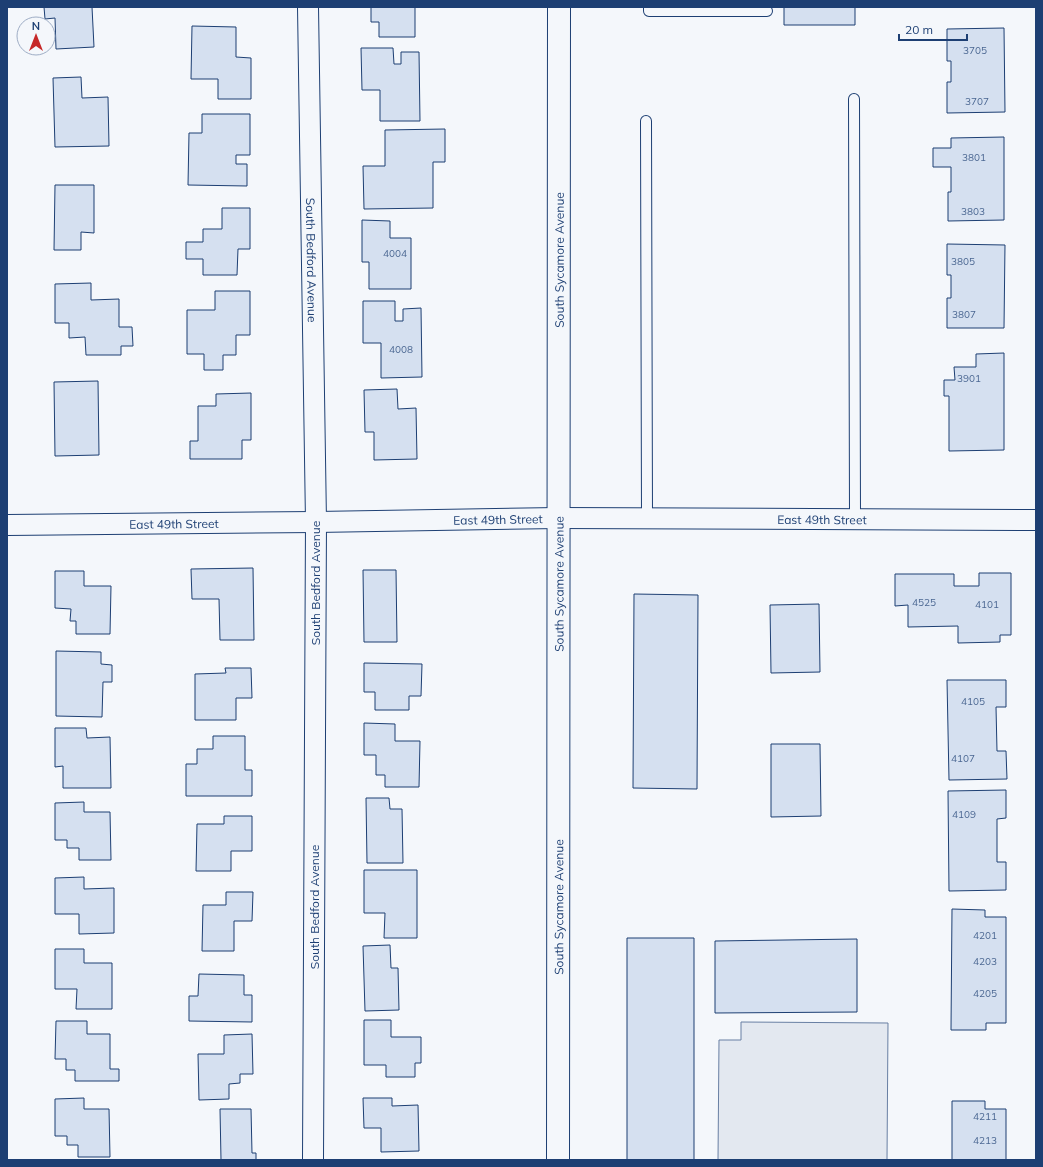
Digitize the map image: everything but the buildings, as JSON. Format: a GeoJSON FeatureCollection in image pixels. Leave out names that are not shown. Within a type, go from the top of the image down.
{"type":"FeatureCollection","features":[{"type":"Feature","properties":{"kind":"main road","name":"South Sycamore Avenue"},"geometry":{"type":"LineString","coordinates":[[558,1160],[559,7]]}},
{"type":"Feature","properties":{"kind":"street","name":"South Bedford Avenue"},"geometry":{"type":"LineString","coordinates":[[308,7],[316,522],[313,1160]]}},
{"type":"Feature","properties":{"kind":"street","name":"East 49th Street"},"geometry":{"type":"LineString","coordinates":[[7,525],[558,518],[1036,520]]}},
{"type":"Feature","properties":{"kind":"lane"},"geometry":{"type":"LineString","coordinates":[[649,7],[649,11],[767,11]]}},
{"type":"Feature","properties":{"kind":"lane"},"geometry":{"type":"LineString","coordinates":[[854,99],[855,519]]}},
{"type":"Feature","properties":{"kind":"lane"},"geometry":{"type":"LineString","coordinates":[[646,121],[647,518]]}},
{"type":"Feature","properties":{"kind":"shaded area"},"geometry":{"type":"Polygon","coordinates":[[[741,1022],[888,1023],[887,1160],[718,1160],[719,1040],[741,1040],[741,1022]]]}}]}
